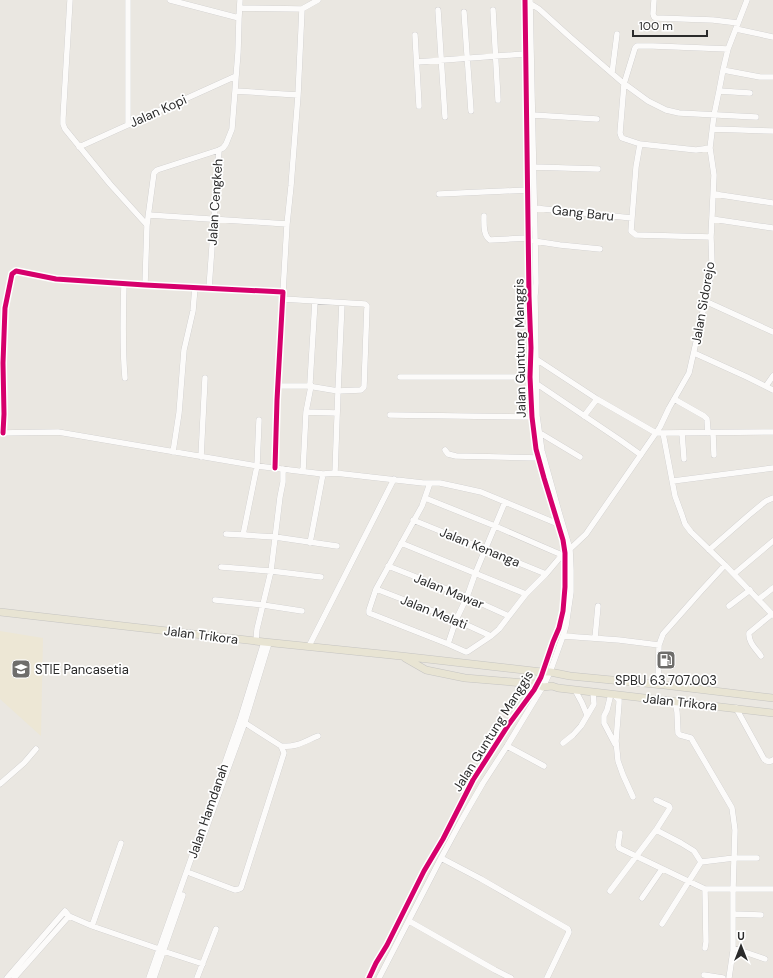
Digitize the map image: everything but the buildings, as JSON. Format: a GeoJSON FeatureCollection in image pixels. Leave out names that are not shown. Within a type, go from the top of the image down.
{"type":"FeatureCollection","features":[{"type":"Feature","properties":{"kind":"main road","name":"Jalan Trikora"},"geometry":{"type":"LineString","coordinates":[[0,612],[309,646],[320,649],[550,672],[570,676],[773,698]]}},
{"type":"Feature","properties":{"kind":"main road","name":"Jalan Trikora"},"geometry":{"type":"LineString","coordinates":[[402,656],[426,670],[465,678],[552,686],[558,688],[773,713]]}},
{"type":"Feature","properties":{"kind":"main road"},"geometry":{"type":"LineString","coordinates":[[426,670],[424,665],[428,659]]}},
{"type":"Feature","properties":{"kind":"street"},"geometry":{"type":"LineString","coordinates":[[70,0],[63,124],[65,129],[79,147],[147,225]]}},
{"type":"Feature","properties":{"kind":"street"},"geometry":{"type":"LineString","coordinates":[[128,0],[128,125]]}},
{"type":"Feature","properties":{"kind":"street"},"geometry":{"type":"LineString","coordinates":[[170,0],[239,18]]}},
{"type":"Feature","properties":{"kind":"street","name":"Jalan Cengkeh"},"geometry":{"type":"LineString","coordinates":[[209,288],[219,150],[224,148],[232,128],[238,52],[240,0]]}},
{"type":"Feature","properties":{"kind":"street"},"geometry":{"type":"LineString","coordinates":[[240,8],[302,9],[318,0]]}},
{"type":"Feature","properties":{"kind":"street","name":"Jalan Guntung Manggis"},"geometry":{"type":"LineString","coordinates":[[369,978],[387,945],[405,906],[443,839],[473,780],[509,724],[534,690],[540,686],[550,672],[563,636],[568,616],[571,592],[570,549],[544,478],[536,449],[532,417],[530,377],[532,296],[536,283],[534,241],[533,115],[529,106],[525,54],[525,0]]}},
{"type":"Feature","properties":{"kind":"street"},"geometry":{"type":"LineString","coordinates":[[654,0],[653,14],[656,18],[713,20],[738,23]]}},
{"type":"Feature","properties":{"kind":"street","name":"Jalan Sidorejo"},"geometry":{"type":"LineString","coordinates":[[570,549],[586,534],[656,433],[689,373],[709,285],[712,264],[711,237],[714,175],[710,148],[714,115],[728,49],[747,0]]}},
{"type":"Feature","properties":{"kind":"street"},"geometry":{"type":"LineString","coordinates":[[530,2],[624,84],[648,101],[666,110],[679,114],[756,117]]}},
{"type":"Feature","properties":{"kind":"street","name":"Jalan Guntung Manggis"},"geometry":{"type":"LineString","coordinates":[[379,978],[441,858],[483,783],[542,688],[540,686],[542,672],[557,633],[563,611],[565,587],[563,540],[559,512],[542,451],[537,416],[536,359],[528,238],[530,2]]}},
{"type":"Feature","properties":{"kind":"street"},"geometry":{"type":"LineString","coordinates":[[275,468],[287,224],[298,95],[302,9]]}},
{"type":"Feature","properties":{"kind":"street"},"geometry":{"type":"LineString","coordinates":[[438,10],[445,117]]}},
{"type":"Feature","properties":{"kind":"street"},"geometry":{"type":"LineString","coordinates":[[493,10],[498,100]]}},
{"type":"Feature","properties":{"kind":"street"},"geometry":{"type":"LineString","coordinates":[[464,12],[472,111]]}},
{"type":"Feature","properties":{"kind":"street"},"geometry":{"type":"LineString","coordinates":[[736,29],[773,37]]}},
{"type":"Feature","properties":{"kind":"street"},"geometry":{"type":"LineString","coordinates":[[612,73],[617,34]]}},
{"type":"Feature","properties":{"kind":"street"},"geometry":{"type":"LineString","coordinates":[[415,35],[419,106]]}},
{"type":"Feature","properties":{"kind":"street"},"geometry":{"type":"LineString","coordinates":[[710,148],[696,150],[640,144],[622,138],[620,133],[624,84],[635,48],[637,46],[728,49]]}},
{"type":"Feature","properties":{"kind":"street"},"geometry":{"type":"LineString","coordinates":[[417,62],[525,54]]}},
{"type":"Feature","properties":{"kind":"street"},"geometry":{"type":"LineString","coordinates":[[723,70],[773,77]]}},
{"type":"Feature","properties":{"kind":"street","name":"Jalan Kopi"},"geometry":{"type":"LineString","coordinates":[[79,147],[236,76]]}},
{"type":"Feature","properties":{"kind":"street"},"geometry":{"type":"LineString","coordinates":[[235,91],[298,95]]}},
{"type":"Feature","properties":{"kind":"street"},"geometry":{"type":"LineString","coordinates":[[719,92],[750,93]]}},
{"type":"Feature","properties":{"kind":"street"},"geometry":{"type":"LineString","coordinates":[[533,115],[597,119]]}},
{"type":"Feature","properties":{"kind":"street"},"geometry":{"type":"LineString","coordinates":[[713,129],[773,130]]}},
{"type":"Feature","properties":{"kind":"street"},"geometry":{"type":"LineString","coordinates":[[640,144],[636,167],[631,231],[636,235],[711,237]]}},
{"type":"Feature","properties":{"kind":"street"},"geometry":{"type":"LineString","coordinates":[[145,285],[147,225],[155,171],[219,150]]}},
{"type":"Feature","properties":{"kind":"street"},"geometry":{"type":"LineString","coordinates":[[533,167],[598,169]]}},
{"type":"Feature","properties":{"kind":"street"},"geometry":{"type":"LineString","coordinates":[[439,194],[528,190]]}},
{"type":"Feature","properties":{"kind":"street"},"geometry":{"type":"LineString","coordinates":[[714,194],[773,203]]}},
{"type":"Feature","properties":{"kind":"street","name":"Gang Baru"},"geometry":{"type":"LineString","coordinates":[[534,208],[632,218]]}},
{"type":"Feature","properties":{"kind":"street"},"geometry":{"type":"LineString","coordinates":[[149,215],[287,224]]}},
{"type":"Feature","properties":{"kind":"street"},"geometry":{"type":"LineString","coordinates":[[484,216],[486,235],[490,240],[528,238]]}},
{"type":"Feature","properties":{"kind":"street"},"geometry":{"type":"LineString","coordinates":[[712,219],[773,228]]}},
{"type":"Feature","properties":{"kind":"street"},"geometry":{"type":"LineString","coordinates":[[534,241],[600,249]]}},
{"type":"Feature","properties":{"kind":"street"},"geometry":{"type":"LineString","coordinates":[[283,292],[56,279],[16,271],[12,274],[2,308],[2,388],[4,414],[1,433],[58,432],[257,466],[323,474],[335,473],[440,483],[481,492],[560,525]]}},
{"type":"Feature","properties":{"kind":"street"},"geometry":{"type":"LineString","coordinates":[[124,284],[123,325],[125,378]]}},
{"type":"Feature","properties":{"kind":"street"},"geometry":{"type":"LineString","coordinates":[[173,452],[179,413],[184,350],[193,311],[195,288]]}},
{"type":"Feature","properties":{"kind":"street"},"geometry":{"type":"LineString","coordinates":[[278,386],[311,386],[314,388],[338,391],[361,390],[364,387],[367,306],[365,304],[283,299]]}},
{"type":"Feature","properties":{"kind":"street"},"geometry":{"type":"LineString","coordinates":[[303,471],[306,412],[311,386],[310,379],[315,301]]}},
{"type":"Feature","properties":{"kind":"street"},"geometry":{"type":"LineString","coordinates":[[705,301],[773,332]]}},
{"type":"Feature","properties":{"kind":"street"},"geometry":{"type":"LineString","coordinates":[[335,473],[342,303]]}},
{"type":"Feature","properties":{"kind":"street"},"geometry":{"type":"LineString","coordinates":[[694,353],[773,390]]}},
{"type":"Feature","properties":{"kind":"street"},"geometry":{"type":"LineString","coordinates":[[536,359],[597,399],[656,433],[773,432]]}},
{"type":"Feature","properties":{"kind":"street"},"geometry":{"type":"LineString","coordinates":[[766,386],[773,376]]}},
{"type":"Feature","properties":{"kind":"street"},"geometry":{"type":"LineString","coordinates":[[400,377],[530,377]]}},
{"type":"Feature","properties":{"kind":"street"},"geometry":{"type":"LineString","coordinates":[[201,457],[205,378]]}},
{"type":"Feature","properties":{"kind":"street"},"geometry":{"type":"LineString","coordinates":[[537,384],[641,455]]}},
{"type":"Feature","properties":{"kind":"street"},"geometry":{"type":"LineString","coordinates":[[584,416],[597,399]]}},
{"type":"Feature","properties":{"kind":"street"},"geometry":{"type":"LineString","coordinates":[[674,399],[707,419],[714,455]]}},
{"type":"Feature","properties":{"kind":"street"},"geometry":{"type":"LineString","coordinates":[[306,412],[337,413]]}},
{"type":"Feature","properties":{"kind":"street"},"geometry":{"type":"LineString","coordinates":[[390,415],[532,417]]}},
{"type":"Feature","properties":{"kind":"street"},"geometry":{"type":"LineString","coordinates":[[243,535],[257,466],[259,420]]}},
{"type":"Feature","properties":{"kind":"street"},"geometry":{"type":"LineString","coordinates":[[540,433],[580,457]]}},
{"type":"Feature","properties":{"kind":"street"},"geometry":{"type":"LineString","coordinates":[[663,433],[676,496],[686,524],[691,532],[708,550],[759,599],[772,615],[749,633],[748,636],[749,640],[761,656]]}},
{"type":"Feature","properties":{"kind":"street"},"geometry":{"type":"LineString","coordinates":[[682,433],[684,459]]}},
{"type":"Feature","properties":{"kind":"street"},"geometry":{"type":"LineString","coordinates":[[444,450],[448,454],[456,456],[539,458]]}},
{"type":"Feature","properties":{"kind":"street"},"geometry":{"type":"LineString","coordinates":[[673,480],[773,468]]}},
{"type":"Feature","properties":{"kind":"street"},"geometry":{"type":"LineString","coordinates":[[256,641],[257,629],[271,571],[283,482],[283,469]]}},
{"type":"Feature","properties":{"kind":"street"},"geometry":{"type":"LineString","coordinates":[[310,543],[323,474]]}},
{"type":"Feature","properties":{"kind":"street"},"geometry":{"type":"LineString","coordinates":[[309,646],[394,479]]}},
{"type":"Feature","properties":{"kind":"street"},"geometry":{"type":"LineString","coordinates":[[425,498],[563,554],[526,594],[499,629],[466,652],[369,613],[376,589],[425,498],[430,483]]}},
{"type":"Feature","properties":{"kind":"street"},"geometry":{"type":"LineString","coordinates":[[708,550],[766,501],[773,498]]}},
{"type":"Feature","properties":{"kind":"street"},"geometry":{"type":"LineString","coordinates":[[448,644],[456,620],[467,597],[505,502]]}},
{"type":"Feature","properties":{"kind":"street","name":"Jalan Kenanga"},"geometry":{"type":"LineString","coordinates":[[413,520],[546,574]]}},
{"type":"Feature","properties":{"kind":"street"},"geometry":{"type":"LineString","coordinates":[[226,534],[275,538],[337,546]]}},
{"type":"Feature","properties":{"kind":"street"},"geometry":{"type":"LineString","coordinates":[[734,574],[773,541]]}},
{"type":"Feature","properties":{"kind":"street"},"geometry":{"type":"LineString","coordinates":[[401,543],[526,594]]}},
{"type":"Feature","properties":{"kind":"street"},"geometry":{"type":"LineString","coordinates":[[658,685],[659,645],[663,634],[725,565]]}},
{"type":"Feature","properties":{"kind":"street","name":"Jalan Mawar"},"geometry":{"type":"LineString","coordinates":[[388,566],[467,597],[509,616]]}},
{"type":"Feature","properties":{"kind":"street"},"geometry":{"type":"LineString","coordinates":[[220,567],[321,577]]}},
{"type":"Feature","properties":{"kind":"street"},"geometry":{"type":"LineString","coordinates":[[759,599],[773,588]]}},
{"type":"Feature","properties":{"kind":"street","name":"Jalan Melati"},"geometry":{"type":"LineString","coordinates":[[376,589],[456,620],[490,636]]}},
{"type":"Feature","properties":{"kind":"street"},"geometry":{"type":"LineString","coordinates":[[729,606],[750,590]]}},
{"type":"Feature","properties":{"kind":"street"},"geometry":{"type":"LineString","coordinates":[[215,600],[302,611]]}},
{"type":"Feature","properties":{"kind":"street"},"geometry":{"type":"LineString","coordinates":[[595,638],[598,606]]}},
{"type":"Feature","properties":{"kind":"street"},"geometry":{"type":"LineString","coordinates":[[563,636],[619,640],[659,645]]}},
{"type":"Feature","properties":{"kind":"street","name":"Jalan Hamdanah"},"geometry":{"type":"LineString","coordinates":[[149,978],[190,873],[242,721],[266,642]]}},
{"type":"Feature","properties":{"kind":"street"},"geometry":{"type":"LineString","coordinates":[[575,690],[587,715]]}},
{"type":"Feature","properties":{"kind":"street"},"geometry":{"type":"LineString","coordinates":[[563,744],[581,726],[594,704],[593,692]]}},
{"type":"Feature","properties":{"kind":"street"},"geometry":{"type":"LineString","coordinates":[[616,746],[604,723],[604,716],[613,694],[619,700],[618,723],[616,729],[618,761],[632,797]]}},
{"type":"Feature","properties":{"kind":"street"},"geometry":{"type":"LineString","coordinates":[[674,702],[677,712],[678,732],[691,738],[732,808],[735,830],[733,948],[730,978],[704,975]]}},
{"type":"Feature","properties":{"kind":"street"},"geometry":{"type":"LineString","coordinates":[[736,708],[765,760],[770,762],[773,760]]}},
{"type":"Feature","properties":{"kind":"street"},"geometry":{"type":"LineString","coordinates":[[190,873],[235,890],[241,888],[284,752],[281,746],[242,721]]}},
{"type":"Feature","properties":{"kind":"street","name":"Jalan Hamdanah"},"geometry":{"type":"LineString","coordinates":[[154,978],[161,950],[187,872],[242,721]]}},
{"type":"Feature","properties":{"kind":"street"},"geometry":{"type":"LineString","coordinates":[[281,746],[293,746],[318,736]]}},
{"type":"Feature","properties":{"kind":"street"},"geometry":{"type":"LineString","coordinates":[[506,746],[544,766]]}},
{"type":"Feature","properties":{"kind":"street"},"geometry":{"type":"LineString","coordinates":[[0,784],[24,763],[36,749]]}},
{"type":"Feature","properties":{"kind":"street"},"geometry":{"type":"LineString","coordinates":[[610,891],[656,830],[670,808],[669,806],[656,800]]}},
{"type":"Feature","properties":{"kind":"street"},"geometry":{"type":"LineString","coordinates":[[656,830],[694,851],[701,862]]}},
{"type":"Feature","properties":{"kind":"street"},"geometry":{"type":"LineString","coordinates":[[620,834],[618,845],[620,848],[705,889],[773,889]]}},
{"type":"Feature","properties":{"kind":"street"},"geometry":{"type":"LineString","coordinates":[[92,926],[121,843]]}},
{"type":"Feature","properties":{"kind":"street"},"geometry":{"type":"LineString","coordinates":[[441,858],[568,929],[569,932],[547,978]]}},
{"type":"Feature","properties":{"kind":"street"},"geometry":{"type":"LineString","coordinates":[[662,924],[701,862],[734,858],[757,858]]}},
{"type":"Feature","properties":{"kind":"street"},"geometry":{"type":"LineString","coordinates":[[642,898],[662,869]]}},
{"type":"Feature","properties":{"kind":"street"},"geometry":{"type":"LineString","coordinates":[[704,948],[706,942],[705,889]]}},
{"type":"Feature","properties":{"kind":"street"},"geometry":{"type":"LineString","coordinates":[[7,978],[65,911],[70,916],[92,926],[203,964]]}},
{"type":"Feature","properties":{"kind":"street"},"geometry":{"type":"LineString","coordinates":[[733,914],[761,915]]}},
{"type":"Feature","properties":{"kind":"street"},"geometry":{"type":"LineString","coordinates":[[14,978],[70,916]]}},
{"type":"Feature","properties":{"kind":"street"},"geometry":{"type":"LineString","coordinates":[[409,921],[511,978]]}},
{"type":"Feature","properties":{"kind":"street"},"geometry":{"type":"LineString","coordinates":[[197,978],[216,929]]}},
{"type":"Feature","properties":{"kind":"street"},"geometry":{"type":"LineString","coordinates":[[35,944],[41,948]]}},
{"type":"Feature","properties":{"kind":"street"},"geometry":{"type":"LineString","coordinates":[[733,948],[765,959]]}},
{"type":"Feature","properties":{"kind":"shaded area","name":"STIE Pancasetia"},"geometry":{"type":"Polygon","coordinates":[[[0,631],[43,638],[41,736],[0,699],[0,631]]]}},
{"type":"Feature","properties":{"kind":"cycle path"},"geometry":{"type":"LineString","coordinates":[[369,978],[473,780],[509,724],[534,690],[541,677],[559,628],[563,611],[565,587],[565,553],[563,540],[536,449],[532,417],[530,377],[531,348],[525,0]]}},
{"type":"Feature","properties":{"kind":"cycle path"},"geometry":{"type":"LineString","coordinates":[[3,433],[5,308],[12,274],[16,271],[56,279],[283,292],[275,468]]}},
{"type":"Feature","properties":{"kind":"place","name":"SPBU 63.707.003"},"geometry":{"type":"Point","coordinates":[666,660]}},
{"type":"Feature","properties":{"kind":"place","name":"STIE Pancasetia"},"geometry":{"type":"Point","coordinates":[21,669]}}]}
